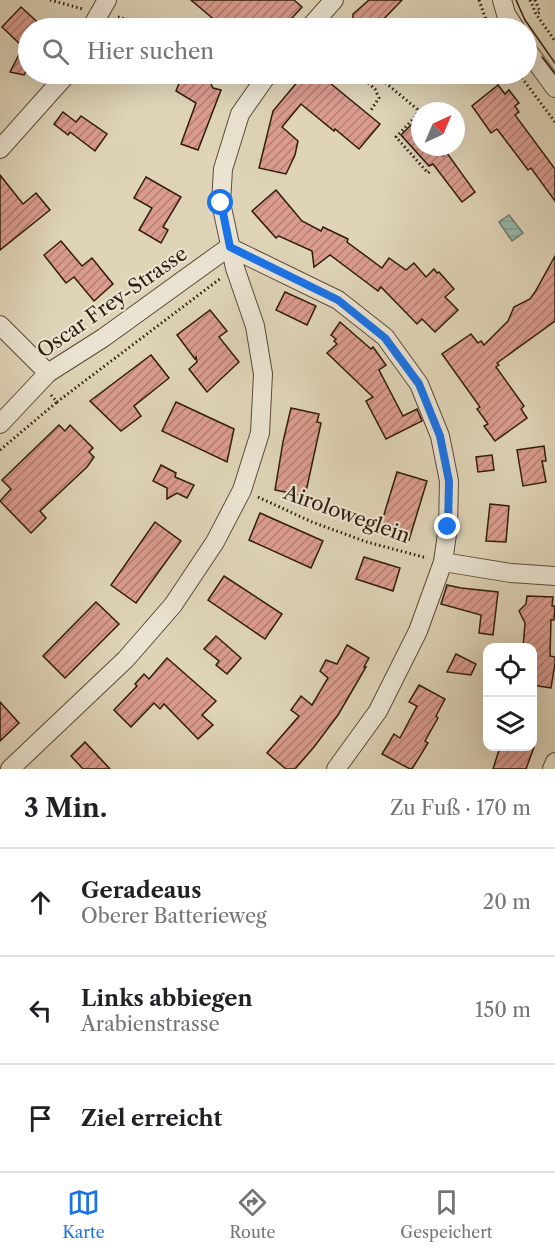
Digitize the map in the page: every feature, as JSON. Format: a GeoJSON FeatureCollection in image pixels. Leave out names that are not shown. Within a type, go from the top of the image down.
{"type":"FeatureCollection","features":[{"type":"Feature","properties":{"kind":"street"},"geometry":{"type":"LineString","coordinates":[[318,18],[334,0]]}},
{"type":"Feature","properties":{"kind":"street"},"geometry":{"type":"LineString","coordinates":[[502,0],[509,18]]}},
{"type":"Feature","properties":{"kind":"street"},"geometry":{"type":"LineString","coordinates":[[537,63],[555,88]]}},
{"type":"Feature","properties":{"kind":"street"},"geometry":{"type":"LineString","coordinates":[[0,149],[58,84]]}},
{"type":"Feature","properties":{"kind":"street"},"geometry":{"type":"LineString","coordinates":[[9,769],[126,658],[173,605],[215,542],[242,490],[260,433],[263,374],[255,326],[235,268],[221,203],[223,169],[240,114],[261,84]]}},
{"type":"Feature","properties":{"kind":"street"},"geometry":{"type":"LineString","coordinates":[[230,247],[338,300],[385,338],[419,384],[440,436],[449,481],[448,527],[443,562],[418,631],[378,711],[336,769]]}},
{"type":"Feature","properties":{"kind":"street","name":"Oscar Frey-Strasse"},"geometry":{"type":"LineString","coordinates":[[0,424],[48,373],[103,338],[230,247]]}},
{"type":"Feature","properties":{"kind":"street"},"geometry":{"type":"LineString","coordinates":[[0,325],[48,373]]}},
{"type":"Feature","properties":{"kind":"street"},"geometry":{"type":"LineString","coordinates":[[443,562],[511,573],[555,576]]}},
{"type":"Feature","properties":{"kind":"street"},"geometry":{"type":"LineString","coordinates":[[552,769],[555,762]]}},
{"type":"Feature","properties":{"kind":"path"},"geometry":{"type":"LineString","coordinates":[[50,0],[82,9],[104,6],[135,18]]}},
{"type":"Feature","properties":{"kind":"path"},"geometry":{"type":"LineString","coordinates":[[479,0],[485,18]]}},
{"type":"Feature","properties":{"kind":"path"},"geometry":{"type":"LineString","coordinates":[[530,0],[536,14],[555,41]]}},
{"type":"Feature","properties":{"kind":"path"},"geometry":{"type":"LineString","coordinates":[[535,0],[540,12],[536,14]]}},
{"type":"Feature","properties":{"kind":"path"},"geometry":{"type":"LineString","coordinates":[[369,84],[375,89],[379,98],[371,110]]}},
{"type":"Feature","properties":{"kind":"path"},"geometry":{"type":"LineString","coordinates":[[387,84],[417,110],[417,115],[396,137],[428,173],[430,171]]}},
{"type":"Feature","properties":{"kind":"path"},"geometry":{"type":"LineString","coordinates":[[526,84],[555,122]]}},
{"type":"Feature","properties":{"kind":"path"},"geometry":{"type":"LineString","coordinates":[[0,450],[57,402],[235,268]]}},
{"type":"Feature","properties":{"kind":"path"},"geometry":{"type":"LineString","coordinates":[[48,373],[45,389],[57,402]]}},
{"type":"Feature","properties":{"kind":"path","name":"Airoloweglein"},"geometry":{"type":"LineString","coordinates":[[242,490],[312,522],[367,542],[443,562]]}},
{"type":"Feature","properties":{"kind":"shaded area"},"geometry":{"type":"Polygon","coordinates":[[[509,215],[523,233],[512,241],[499,222],[509,215]]]}},
{"type":"Feature","properties":{"kind":"building"},"geometry":{"type":"Polygon","coordinates":[[[191,0],[294,0],[302,7],[292,18],[212,18],[191,0]]]}},
{"type":"Feature","properties":{"kind":"building"},"geometry":{"type":"Polygon","coordinates":[[[369,0],[402,0],[385,18],[353,18],[353,14],[369,0]]]}},
{"type":"Feature","properties":{"kind":"building"},"geometry":{"type":"Polygon","coordinates":[[[21,7],[33,18],[18,18],[18,42],[2,27],[21,7]]]}},
{"type":"Feature","properties":{"kind":"building"},"geometry":{"type":"Polygon","coordinates":[[[18,57],[18,74],[10,72],[18,57]]]}},
{"type":"Feature","properties":{"kind":"building"},"geometry":{"type":"Polygon","coordinates":[[[179,84],[211,84],[213,88],[221,90],[198,150],[181,144],[196,103],[176,91],[179,84]]]}},
{"type":"Feature","properties":{"kind":"building"},"geometry":{"type":"Polygon","coordinates":[[[296,84],[331,84],[380,124],[359,149],[301,104],[282,127],[298,141],[295,155],[286,174],[259,168],[273,111],[296,84]]]}},
{"type":"Feature","properties":{"kind":"building"},"geometry":{"type":"Polygon","coordinates":[[[498,85],[505,94],[509,90],[519,103],[515,106],[519,112],[515,115],[555,169],[555,201],[531,168],[528,170],[497,129],[491,133],[472,106],[498,85]]]}},
{"type":"Feature","properties":{"kind":"building"},"geometry":{"type":"Polygon","coordinates":[[[63,112],[76,122],[81,116],[107,134],[95,151],[70,132],[68,135],[54,124],[63,112]]]}},
{"type":"Feature","properties":{"kind":"building"},"geometry":{"type":"Polygon","coordinates":[[[411,125],[411,146],[401,135],[411,125]]]}},
{"type":"Feature","properties":{"kind":"building"},"geometry":{"type":"Polygon","coordinates":[[[420,156],[449,156],[475,192],[462,202],[433,164],[429,166],[420,156]]]}},
{"type":"Feature","properties":{"kind":"building"},"geometry":{"type":"Polygon","coordinates":[[[0,175],[23,204],[36,193],[50,210],[0,250],[0,175]]]}},
{"type":"Feature","properties":{"kind":"building"},"geometry":{"type":"Polygon","coordinates":[[[146,177],[181,197],[163,227],[168,230],[161,243],[139,230],[152,208],[134,198],[146,177]]]}},
{"type":"Feature","properties":{"kind":"building"},"geometry":{"type":"Polygon","coordinates":[[[276,190],[302,221],[321,231],[323,227],[348,239],[347,242],[382,268],[389,258],[406,270],[414,263],[426,277],[434,269],[437,273],[439,272],[454,289],[445,297],[458,310],[435,332],[422,319],[417,324],[381,287],[378,291],[330,255],[314,267],[312,251],[279,236],[276,238],[252,211],[276,190]]]}},
{"type":"Feature","properties":{"kind":"building"},"geometry":{"type":"Polygon","coordinates":[[[61,241],[82,266],[92,258],[113,284],[94,301],[74,277],[66,283],[44,255],[61,241]]]}},
{"type":"Feature","properties":{"kind":"building"},"geometry":{"type":"Polygon","coordinates":[[[555,256],[555,321],[497,363],[499,365],[496,367],[524,406],[521,409],[527,418],[495,441],[484,426],[488,424],[477,409],[480,407],[442,354],[471,334],[478,343],[481,341],[484,345],[508,321],[514,307],[530,299],[555,256]]]}},
{"type":"Feature","properties":{"kind":"building"},"geometry":{"type":"Polygon","coordinates":[[[285,292],[316,306],[307,325],[276,310],[285,292]]]}},
{"type":"Feature","properties":{"kind":"building"},"geometry":{"type":"Polygon","coordinates":[[[210,310],[227,331],[219,337],[239,362],[207,392],[189,369],[197,362],[196,357],[195,359],[177,335],[210,310]]]}},
{"type":"Feature","properties":{"kind":"building"},"geometry":{"type":"Polygon","coordinates":[[[340,322],[371,349],[373,347],[386,365],[379,370],[403,416],[417,409],[422,421],[386,439],[366,401],[373,397],[327,353],[337,344],[334,341],[336,339],[331,335],[340,322]]]}},
{"type":"Feature","properties":{"kind":"building"},"geometry":{"type":"Polygon","coordinates":[[[151,355],[169,378],[134,406],[141,416],[121,431],[90,401],[151,355]]]}},
{"type":"Feature","properties":{"kind":"building"},"geometry":{"type":"Polygon","coordinates":[[[176,402],[234,429],[227,462],[162,431],[176,402]]]}},
{"type":"Feature","properties":{"kind":"building"},"geometry":{"type":"Polygon","coordinates":[[[291,408],[319,414],[317,422],[321,423],[305,496],[275,490],[291,408]]]}},
{"type":"Feature","properties":{"kind":"building"},"geometry":{"type":"Polygon","coordinates":[[[59,425],[65,431],[70,425],[93,448],[89,452],[94,457],[87,467],[40,511],[46,518],[31,533],[0,501],[11,489],[2,480],[59,425]]]}},
{"type":"Feature","properties":{"kind":"building"},"geometry":{"type":"Polygon","coordinates":[[[544,446],[546,461],[542,461],[546,482],[523,486],[517,450],[544,446]]]}},
{"type":"Feature","properties":{"kind":"building"},"geometry":{"type":"Polygon","coordinates":[[[492,455],[494,470],[478,472],[476,457],[492,455]]]}},
{"type":"Feature","properties":{"kind":"building"},"geometry":{"type":"Polygon","coordinates":[[[161,465],[176,473],[175,477],[194,485],[187,498],[177,493],[167,499],[167,488],[153,481],[161,465]]]}},
{"type":"Feature","properties":{"kind":"building"},"geometry":{"type":"Polygon","coordinates":[[[397,472],[427,481],[409,540],[379,531],[397,472]]]}},
{"type":"Feature","properties":{"kind":"building"},"geometry":{"type":"Polygon","coordinates":[[[490,504],[509,506],[506,542],[486,541],[490,504]]]}},
{"type":"Feature","properties":{"kind":"building"},"geometry":{"type":"Polygon","coordinates":[[[260,513],[323,541],[311,568],[249,540],[260,513]]]}},
{"type":"Feature","properties":{"kind":"building"},"geometry":{"type":"Polygon","coordinates":[[[155,522],[181,541],[136,603],[111,585],[155,522]]]}},
{"type":"Feature","properties":{"kind":"building"},"geometry":{"type":"Polygon","coordinates":[[[364,557],[400,568],[393,591],[356,579],[364,557]]]}},
{"type":"Feature","properties":{"kind":"building"},"geometry":{"type":"Polygon","coordinates":[[[224,576],[282,614],[265,639],[208,600],[224,576]]]}},
{"type":"Feature","properties":{"kind":"building"},"geometry":{"type":"Polygon","coordinates":[[[447,585],[498,592],[493,635],[479,633],[481,615],[441,604],[447,585]]]}},
{"type":"Feature","properties":{"kind":"building"},"geometry":{"type":"Polygon","coordinates":[[[527,596],[553,597],[552,606],[555,606],[554,620],[551,620],[550,656],[555,657],[555,663],[551,688],[537,686],[537,643],[523,643],[525,623],[519,611],[526,604],[527,596]]]}},
{"type":"Feature","properties":{"kind":"building"},"geometry":{"type":"Polygon","coordinates":[[[96,602],[119,624],[65,678],[43,656],[96,602]]]}},
{"type":"Feature","properties":{"kind":"building"},"geometry":{"type":"Polygon","coordinates":[[[216,636],[241,658],[227,674],[216,665],[219,661],[204,649],[216,636]]]}},
{"type":"Feature","properties":{"kind":"building"},"geometry":{"type":"Polygon","coordinates":[[[347,645],[369,658],[364,667],[366,667],[338,715],[314,747],[295,769],[286,769],[267,753],[299,716],[291,710],[301,696],[312,705],[328,678],[320,671],[326,660],[337,664],[347,645]]]}},
{"type":"Feature","properties":{"kind":"building"},"geometry":{"type":"Polygon","coordinates":[[[456,654],[476,664],[471,675],[447,672],[456,654]]]}},
{"type":"Feature","properties":{"kind":"building"},"geometry":{"type":"Polygon","coordinates":[[[167,658],[216,701],[202,715],[213,725],[198,739],[164,704],[160,709],[154,703],[131,727],[114,710],[137,686],[135,684],[144,674],[149,679],[167,658]]]}},
{"type":"Feature","properties":{"kind":"building"},"geometry":{"type":"Polygon","coordinates":[[[419,685],[445,699],[436,716],[438,718],[425,741],[428,743],[410,769],[382,754],[394,734],[400,738],[417,706],[409,702],[419,685]]]}},
{"type":"Feature","properties":{"kind":"building"},"geometry":{"type":"Polygon","coordinates":[[[0,702],[19,723],[0,741],[0,702]]]}},
{"type":"Feature","properties":{"kind":"building"},"geometry":{"type":"Polygon","coordinates":[[[85,742],[110,769],[83,769],[71,756],[85,742]]]}},
{"type":"Feature","properties":{"kind":"building"},"geometry":{"type":"Polygon","coordinates":[[[499,751],[533,751],[526,769],[493,769],[499,751]]]}},
{"type":"Feature","properties":{"kind":"tram line"},"geometry":{"type":"LineString","coordinates":[[516,0],[524,18]]}},
{"type":"Feature","properties":{"kind":"tram line"},"geometry":{"type":"LineString","coordinates":[[537,37],[555,63]]}},
{"type":"Feature","properties":{"kind":"tram line"},"geometry":{"type":"LineString","coordinates":[[542,57],[555,74]]}},
{"type":"Feature","properties":{"kind":"route"},"geometry":{"type":"LineString","coordinates":[[221,203],[230,247],[338,300],[385,338],[419,384],[440,436],[449,481],[448,527]]}}]}
